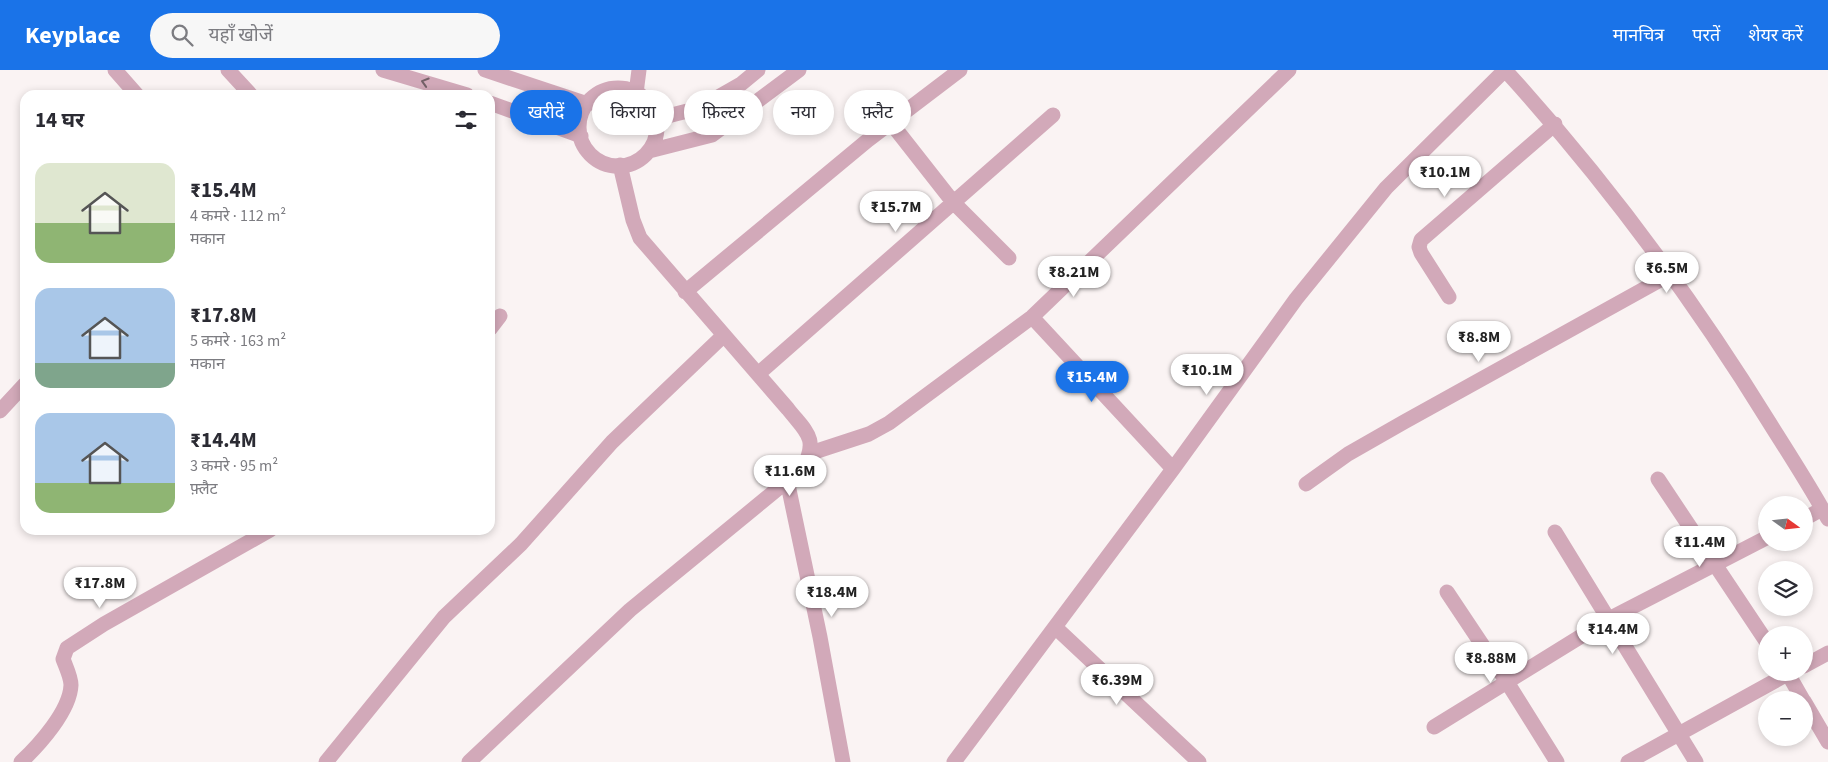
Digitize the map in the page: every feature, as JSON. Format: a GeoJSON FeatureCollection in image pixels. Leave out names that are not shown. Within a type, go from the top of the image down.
{"type":"FeatureCollection","features":[{"type":"Feature","properties":{"kind":"street"},"geometry":{"type":"LineString","coordinates":[[115,70],[133,90]]}},
{"type":"Feature","properties":{"kind":"street"},"geometry":{"type":"LineString","coordinates":[[228,70],[246,90]]}},
{"type":"Feature","properties":{"kind":"street"},"geometry":{"type":"LineString","coordinates":[[383,70],[450,90]]}},
{"type":"Feature","properties":{"kind":"street"},"geometry":{"type":"LineString","coordinates":[[485,70],[588,104]]}},
{"type":"Feature","properties":{"kind":"street"},"geometry":{"type":"LineString","coordinates":[[636,90],[638,70]]}},
{"type":"Feature","properties":{"kind":"street"},"geometry":{"type":"LineString","coordinates":[[674,114],[699,108],[741,84],[758,70]]}},
{"type":"Feature","properties":{"kind":"street"},"geometry":{"type":"LineString","coordinates":[[649,151],[712,135],[799,70]]}},
{"type":"Feature","properties":{"kind":"street"},"geometry":{"type":"LineString","coordinates":[[911,108],[960,70]]}},
{"type":"Feature","properties":{"kind":"street"},"geometry":{"type":"LineString","coordinates":[[811,453],[869,434],[890,423],[1032,317],[1289,70]]}},
{"type":"Feature","properties":{"kind":"street"},"geometry":{"type":"LineString","coordinates":[[954,762],[1173,469],[1296,299],[1386,188],[1505,70],[1555,124],[1644,236],[1718,340],[1825,514]]}},
{"type":"Feature","properties":{"kind":"street"},"geometry":{"type":"LineString","coordinates":[[1520,70],[1525,92]]}},
{"type":"Feature","properties":{"kind":"street"},"geometry":{"type":"LineString","coordinates":[[607,90],[616,88],[631,90]]}},
{"type":"Feature","properties":{"kind":"street"},"geometry":{"type":"LineString","coordinates":[[592,101],[588,104],[580,120],[581,136],[584,145],[591,155],[602,162],[620,166],[639,160],[649,151],[656,135]]}},
{"type":"Feature","properties":{"kind":"street"},"geometry":{"type":"LineString","coordinates":[[495,105],[581,136]]}},
{"type":"Feature","properties":{"kind":"street"},"geometry":{"type":"LineString","coordinates":[[758,374],[1053,115]]}},
{"type":"Feature","properties":{"kind":"street"},"geometry":{"type":"LineString","coordinates":[[1449,296],[1421,253],[1419,247],[1421,240],[1555,124]]}},
{"type":"Feature","properties":{"kind":"street"},"geometry":{"type":"LineString","coordinates":[[685,292],[876,135]]}},
{"type":"Feature","properties":{"kind":"street"},"geometry":{"type":"LineString","coordinates":[[900,135],[953,202],[1009,258]]}},
{"type":"Feature","properties":{"kind":"street"},"geometry":{"type":"LineString","coordinates":[[469,762],[630,610],[803,468],[811,453],[810,436],[640,238],[633,220],[620,166]]}},
{"type":"Feature","properties":{"kind":"street"},"geometry":{"type":"LineString","coordinates":[[1306,484],[1348,454],[1671,274]]}},
{"type":"Feature","properties":{"kind":"street"},"geometry":{"type":"LineString","coordinates":[[495,322],[500,316]]}},
{"type":"Feature","properties":{"kind":"street"},"geometry":{"type":"LineString","coordinates":[[1032,317],[1173,469]]}},
{"type":"Feature","properties":{"kind":"street"},"geometry":{"type":"LineString","coordinates":[[326,762],[444,617],[522,544],[612,442],[724,335]]}},
{"type":"Feature","properties":{"kind":"street"},"geometry":{"type":"LineString","coordinates":[[0,412],[20,390]]}},
{"type":"Feature","properties":{"kind":"street"},"geometry":{"type":"LineString","coordinates":[[1658,479],[1758,629]]}},
{"type":"Feature","properties":{"kind":"street"},"geometry":{"type":"LineString","coordinates":[[787,480],[820,637],[843,762]]}},
{"type":"Feature","properties":{"kind":"street"},"geometry":{"type":"LineString","coordinates":[[1556,532],[1696,762]]}},
{"type":"Feature","properties":{"kind":"street"},"geometry":{"type":"LineString","coordinates":[[21,762],[45,736],[67,699],[71,682],[63,659],[67,648],[104,624],[261,535]]}},
{"type":"Feature","properties":{"kind":"street"},"geometry":{"type":"LineString","coordinates":[[1434,727],[1609,619],[1758,542]]}},
{"type":"Feature","properties":{"kind":"street"},"geometry":{"type":"LineString","coordinates":[[1447,592],[1508,682],[1557,762]]}},
{"type":"Feature","properties":{"kind":"street"},"geometry":{"type":"LineString","coordinates":[[1055,627],[1199,762]]}},
{"type":"Feature","properties":{"kind":"street"},"geometry":{"type":"LineString","coordinates":[[1813,661],[1828,653]]}},
{"type":"Feature","properties":{"kind":"street"},"geometry":{"type":"LineString","coordinates":[[1628,762],[1774,681]]}},
{"type":"Feature","properties":{"kind":"street"},"geometry":{"type":"LineString","coordinates":[[1813,717],[1828,742]]}}]}
